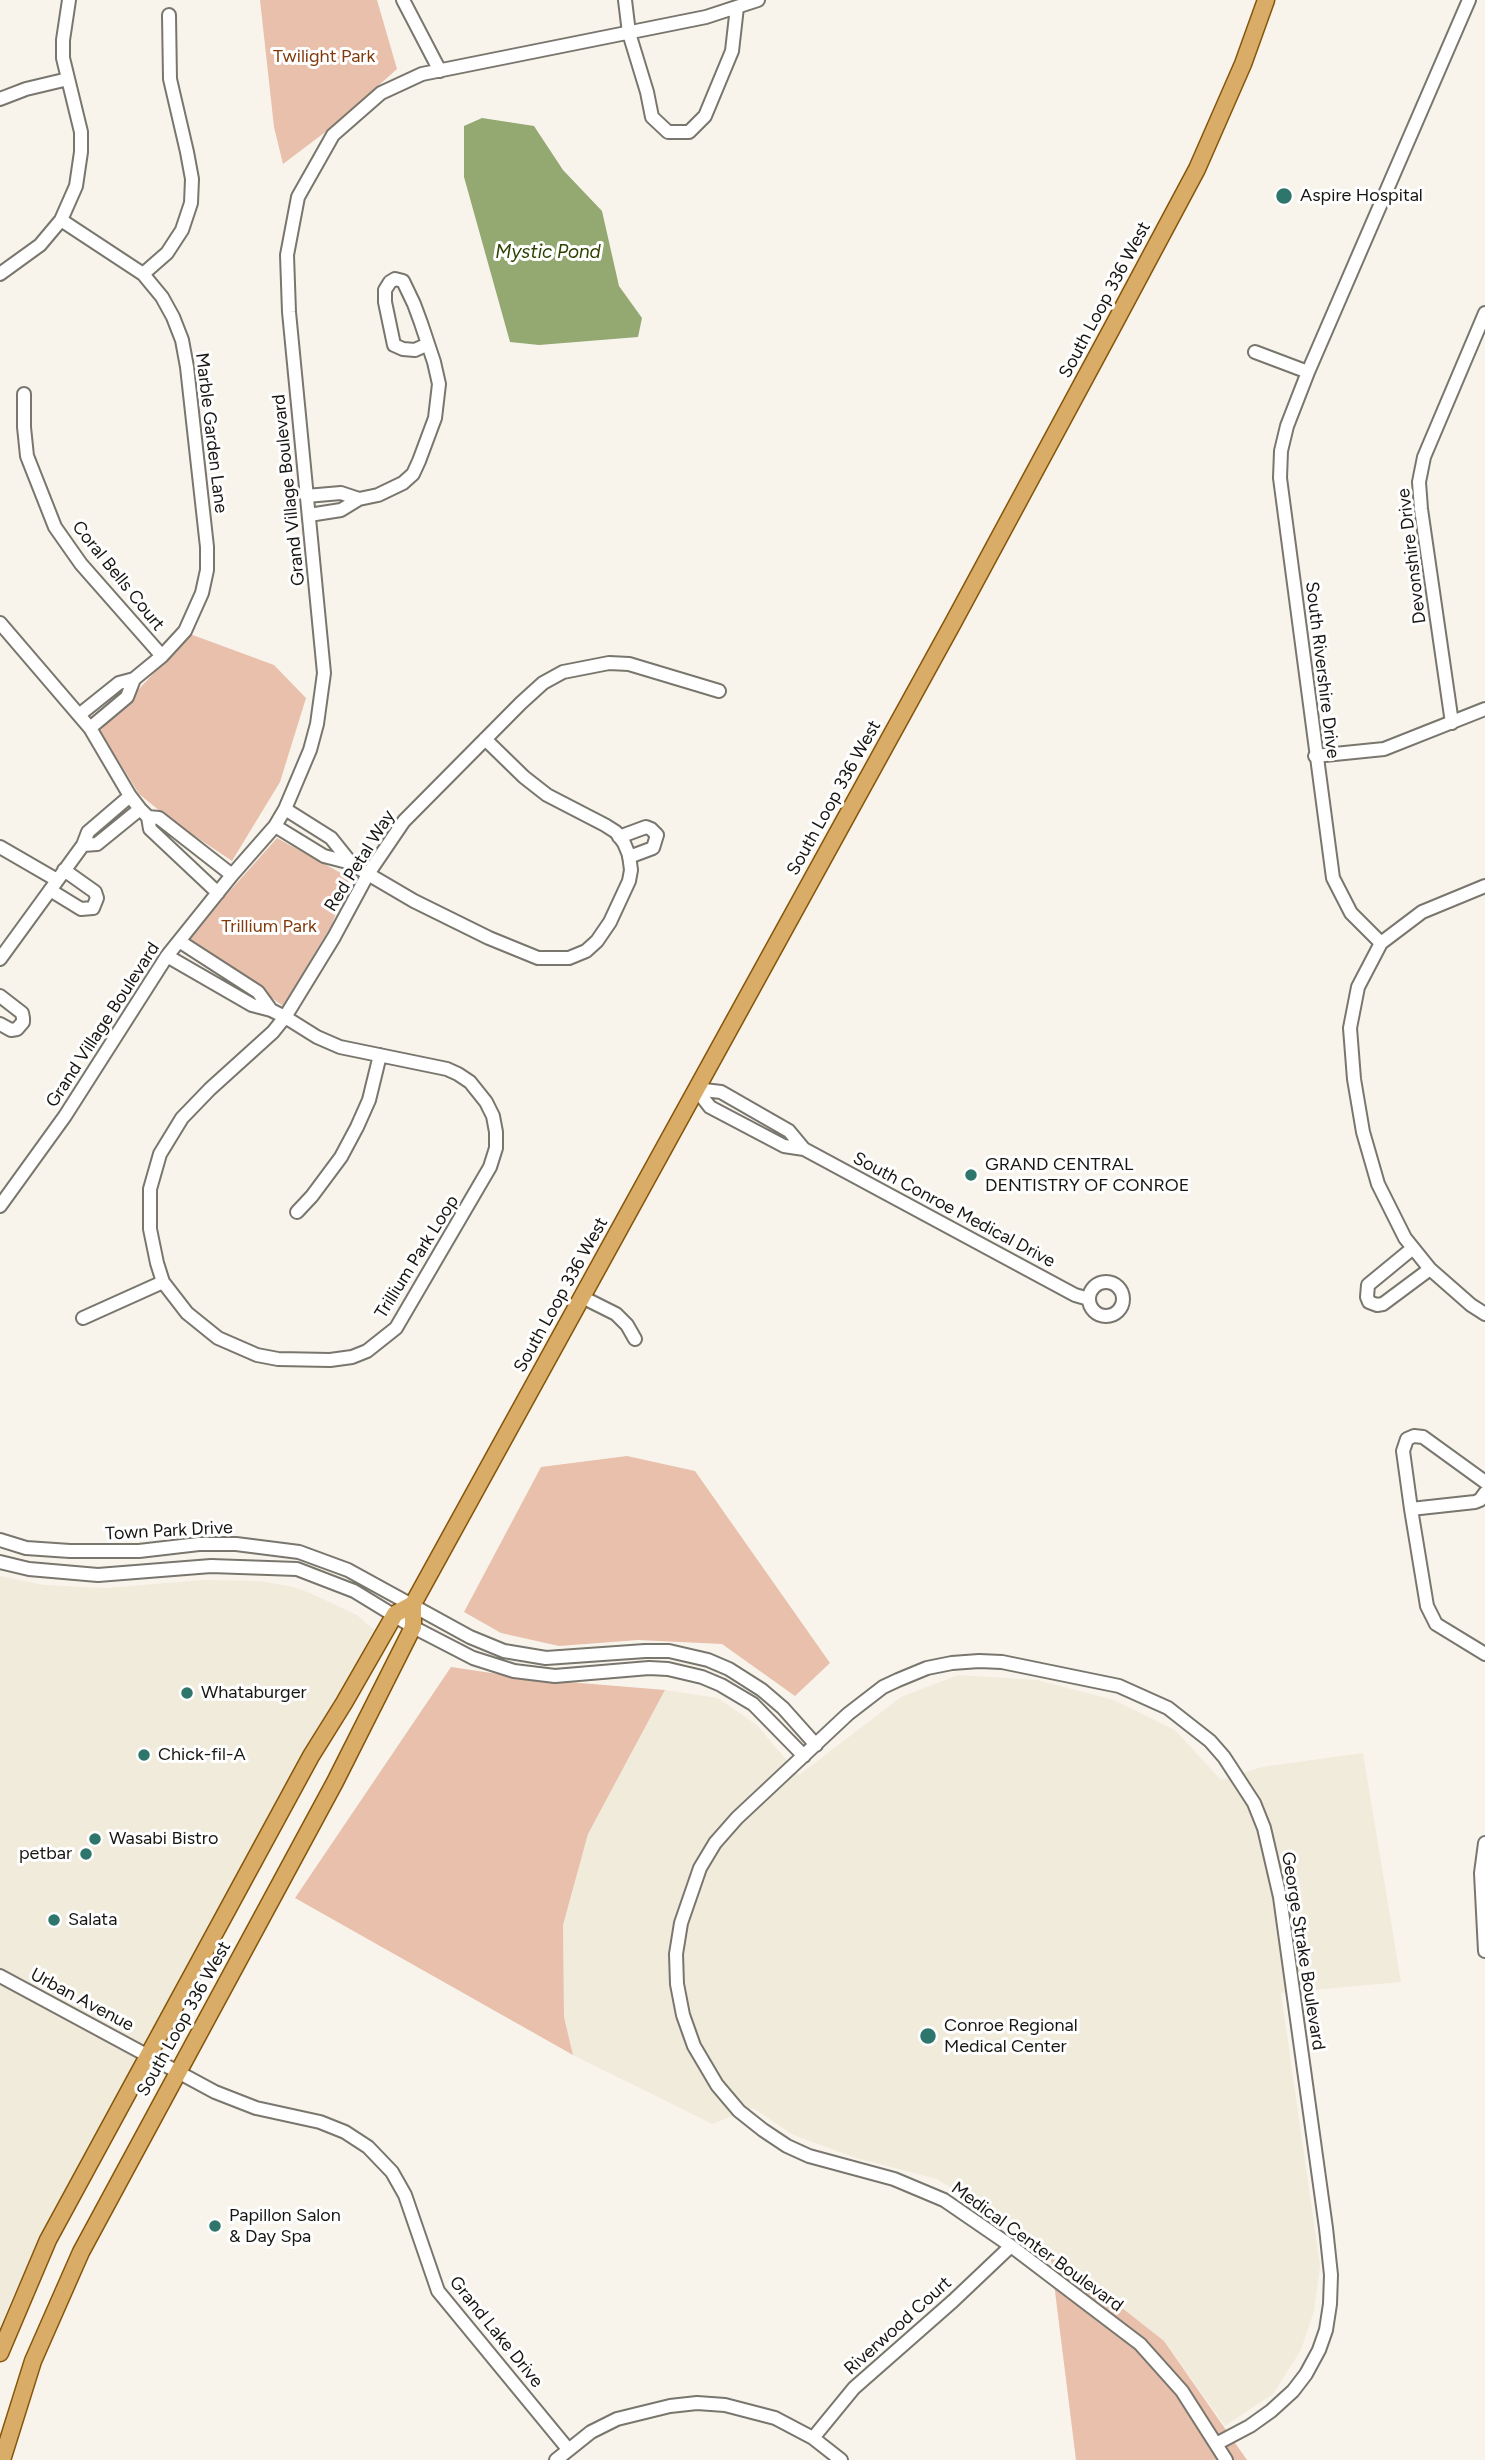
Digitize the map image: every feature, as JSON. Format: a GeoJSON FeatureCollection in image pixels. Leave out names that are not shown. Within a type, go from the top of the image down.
{"type":"FeatureCollection","features":[{"type":"Feature","properties":{"kind":"main road","name":"South Loop 336 West"},"geometry":{"type":"LineString","coordinates":[[2,2460],[33,2361],[60,2297],[111,2193],[335,1783],[413,1627],[413,1604],[959,611],[1193,176],[1243,64],[1266,0]]}},
{"type":"Feature","properties":{"kind":"main road"},"geometry":{"type":"LineString","coordinates":[[395,1614],[413,1604]]}},
{"type":"Feature","properties":{"kind":"main road","name":"South Loop 336 West"},"geometry":{"type":"LineString","coordinates":[[0,2353],[48,2240],[311,1756],[395,1614]]}},
{"type":"Feature","properties":{"kind":"street"},"geometry":{"type":"LineString","coordinates":[[0,274],[40,245],[61,219],[76,186],[81,152],[77,110],[63,58],[69,0]]}},
{"type":"Feature","properties":{"kind":"street"},"geometry":{"type":"LineString","coordinates":[[403,0],[440,71]]}},
{"type":"Feature","properties":{"kind":"street"},"geometry":{"type":"LineString","coordinates":[[625,0],[629,33],[652,117],[668,132],[689,132],[705,116],[732,51],[737,7]]}},
{"type":"Feature","properties":{"kind":"street","name":"Grand Village Boulevard"},"geometry":{"type":"LineString","coordinates":[[0,1206],[65,1116],[167,956],[275,826],[301,774],[317,724],[324,673],[289,312],[287,255],[298,197],[333,135],[382,93],[422,75],[706,17],[758,0]]}},
{"type":"Feature","properties":{"kind":"street","name":"South Rivershire Drive"},"geometry":{"type":"LineString","coordinates":[[1381,943],[1351,913],[1333,878],[1280,478],[1281,451],[1287,426],[1308,372],[1469,0]]}},
{"type":"Feature","properties":{"kind":"street"},"geometry":{"type":"LineString","coordinates":[[143,274],[167,253],[182,230],[191,203],[192,179],[170,79],[169,15]]}},
{"type":"Feature","properties":{"kind":"street"},"geometry":{"type":"LineString","coordinates":[[0,99],[26,89],[68,79]]}},
{"type":"Feature","properties":{"kind":"street","name":"Marble Garden Lane"},"geometry":{"type":"LineString","coordinates":[[61,219],[143,274],[162,296],[182,340],[207,547],[207,570],[186,631],[134,679],[119,683],[79,715]]}},
{"type":"Feature","properties":{"kind":"street"},"geometry":{"type":"LineString","coordinates":[[309,515],[341,510],[359,499],[379,495],[402,483],[413,474],[435,418],[439,384],[428,344],[403,281],[394,279],[385,290],[384,302],[394,345],[415,350],[428,344]]}},
{"type":"Feature","properties":{"kind":"street","name":"Devonshire Drive"},"geometry":{"type":"LineString","coordinates":[[1452,723],[1419,482],[1424,457],[1485,313]]}},
{"type":"Feature","properties":{"kind":"street"},"geometry":{"type":"LineString","coordinates":[[1255,352],[1308,372]]}},
{"type":"Feature","properties":{"kind":"street","name":"Coral Bells Court"},"geometry":{"type":"LineString","coordinates":[[24,394],[27,456],[55,527],[81,564],[162,656]]}},
{"type":"Feature","properties":{"kind":"street"},"geometry":{"type":"LineString","coordinates":[[306,496],[341,493],[359,499]]}},
{"type":"Feature","properties":{"kind":"street"},"geometry":{"type":"LineString","coordinates":[[0,623],[90,728],[130,796],[144,813],[150,829],[218,893]]}},
{"type":"Feature","properties":{"kind":"street","name":"Red Petal Way"},"geometry":{"type":"LineString","coordinates":[[285,1017],[334,937],[368,874],[404,821],[429,792],[543,683],[563,672],[587,665],[609,663],[629,664],[719,691]]}},
{"type":"Feature","properties":{"kind":"street","name":"Marble Garden Lane"},"geometry":{"type":"LineString","coordinates":[[90,728],[127,697],[134,679]]}},
{"type":"Feature","properties":{"kind":"street"},"geometry":{"type":"LineString","coordinates":[[1315,756],[1384,750],[1485,709]]}},
{"type":"Feature","properties":{"kind":"street"},"geometry":{"type":"LineString","coordinates":[[275,826],[324,856],[351,863],[414,901],[489,938],[538,958],[569,958],[586,951],[597,942],[610,922],[629,881],[629,857],[619,837],[605,825],[547,795],[485,739]]}},
{"type":"Feature","properties":{"kind":"street"},"geometry":{"type":"LineString","coordinates":[[0,959],[83,845],[88,832],[130,796]]}},
{"type":"Feature","properties":{"kind":"street"},"geometry":{"type":"LineString","coordinates":[[285,810],[331,838],[351,863]]}},
{"type":"Feature","properties":{"kind":"street"},"geometry":{"type":"LineString","coordinates":[[83,845],[97,844],[144,813]]}},
{"type":"Feature","properties":{"kind":"street"},"geometry":{"type":"LineString","coordinates":[[144,813],[159,818],[232,875]]}},
{"type":"Feature","properties":{"kind":"street"},"geometry":{"type":"LineString","coordinates":[[619,837],[646,827],[657,835],[653,848],[629,857]]}},
{"type":"Feature","properties":{"kind":"street"},"geometry":{"type":"LineString","coordinates":[[0,847],[57,880]]}},
{"type":"Feature","properties":{"kind":"street"},"geometry":{"type":"LineString","coordinates":[[1485,886],[1422,912],[1381,943],[1356,996],[1350,1028],[1351,1053],[1363,1132],[1378,1184],[1405,1238],[1430,1269],[1485,1314]]}},
{"type":"Feature","properties":{"kind":"street","name":"Trillium Park Loop"},"geometry":{"type":"LineString","coordinates":[[179,941],[258,992],[271,1010]]}},
{"type":"Feature","properties":{"kind":"street","name":"Trillium Park Loop"},"geometry":{"type":"LineString","coordinates":[[167,956],[252,1005],[271,1010],[285,1017],[317,1037],[340,1046],[447,1069],[458,1074],[470,1082],[493,1116],[496,1148],[490,1167],[396,1328],[368,1351],[352,1357],[330,1360],[278,1359],[257,1355],[218,1338],[187,1312],[163,1282],[153,1247],[150,1189],[160,1154],[182,1118],[274,1032],[285,1017]]}},
{"type":"Feature","properties":{"kind":"street"},"geometry":{"type":"LineString","coordinates":[[0,996],[22,1013],[23,1022],[17,1029],[11,1030],[0,1024]]}},
{"type":"Feature","properties":{"kind":"street"},"geometry":{"type":"LineString","coordinates":[[297,1212],[341,1157],[358,1127],[369,1100],[380,1055]]}},
{"type":"Feature","properties":{"kind":"street","name":"South Conroe Medical Drive"},"geometry":{"type":"LineString","coordinates":[[696,1088],[710,1107],[784,1146],[804,1149],[1076,1295],[1089,1299]]}},
{"type":"Feature","properties":{"kind":"street"},"geometry":{"type":"LineString","coordinates":[[1413,1248],[1367,1285],[1369,1301],[1377,1305],[1383,1304],[1430,1269]]}},
{"type":"Feature","properties":{"kind":"street"},"geometry":{"type":"LineString","coordinates":[[83,1318],[163,1282]]}},
{"type":"Feature","properties":{"kind":"street"},"geometry":{"type":"LineString","coordinates":[[582,1297],[616,1314],[627,1325],[635,1339]]}},
{"type":"Feature","properties":{"kind":"street"},"geometry":{"type":"LineString","coordinates":[[1485,1482],[1423,1437],[1414,1436],[1407,1439],[1403,1451],[1427,1606],[1436,1624],[1485,1654]]}},
{"type":"Feature","properties":{"kind":"street"},"geometry":{"type":"LineString","coordinates":[[1411,1509],[1475,1502],[1485,1493]]}},
{"type":"Feature","properties":{"kind":"street","name":"Town Park Drive"},"geometry":{"type":"LineString","coordinates":[[0,1540],[46,1550],[81,1552],[139,1551],[199,1545],[286,1549],[339,1566],[413,1604]]}},
{"type":"Feature","properties":{"kind":"street"},"geometry":{"type":"LineString","coordinates":[[0,1562],[29,1569],[98,1575],[211,1566],[297,1569],[336,1583],[466,1655],[494,1666],[555,1676],[649,1668],[668,1669],[702,1677],[753,1704],[804,1756]]}},
{"type":"Feature","properties":{"kind":"street"},"geometry":{"type":"LineString","coordinates":[[413,1604],[491,1646],[525,1656],[555,1658],[669,1651],[708,1660],[729,1669],[762,1690],[783,1708],[816,1745]]}},
{"type":"Feature","properties":{"kind":"street"},"geometry":{"type":"LineString","coordinates":[[555,1658],[555,1676]]}},
{"type":"Feature","properties":{"kind":"street","name":"George Strake Boulevard"},"geometry":{"type":"LineString","coordinates":[[816,1745],[870,1696],[898,1679],[927,1668],[952,1663],[1002,1662],[1119,1686],[1168,1708],[1210,1741],[1224,1756],[1254,1803],[1264,1828],[1280,1898],[1326,2228],[1331,2275],[1330,2304],[1326,2330],[1319,2350],[1293,2391],[1250,2426],[1216,2444]]}},
{"type":"Feature","properties":{"kind":"street","name":"Medical Center Boulevard"},"geometry":{"type":"LineString","coordinates":[[816,1745],[737,1818],[715,1843],[700,1868],[681,1923],[676,1954],[677,1984],[683,2015],[694,2046],[717,2085],[739,2111],[763,2130],[787,2146],[809,2156],[894,2179],[921,2189],[971,2216],[1140,2344],[1182,2391],[1226,2460]]}},
{"type":"Feature","properties":{"kind":"street"},"geometry":{"type":"LineString","coordinates":[[1485,1843],[1481,1873],[1485,1948]]}},
{"type":"Feature","properties":{"kind":"street","name":"Urban Avenue"},"geometry":{"type":"LineString","coordinates":[[0,1976],[148,2054]]}},
{"type":"Feature","properties":{"kind":"street","name":"Grand Lake Drive"},"geometry":{"type":"LineString","coordinates":[[148,2054],[235,2101],[320,2122],[345,2132],[369,2147],[392,2172],[405,2195],[438,2291],[568,2449]]}},
{"type":"Feature","properties":{"kind":"street","name":"Riverwood Court"},"geometry":{"type":"LineString","coordinates":[[813,2438],[854,2388],[1011,2246]]}},
{"type":"Feature","properties":{"kind":"street"},"geometry":{"type":"LineString","coordinates":[[555,2460],[591,2432],[617,2419],[659,2408],[697,2403],[725,2405],[758,2412],[785,2422],[813,2438],[841,2460]]}},
{"type":"Feature","properties":{"kind":"shaded area"},"geometry":{"type":"Polygon","coordinates":[[[0,1576],[44,1585],[106,1588],[204,1580],[260,1581],[310,1593],[357,1615],[374,1630],[52,2216],[0,2328],[0,1576]]]}},
{"type":"Feature","properties":{"kind":"shaded area","name":"Conroe Regional Medical Center"},"geometry":{"type":"Polygon","coordinates":[[[958,1675],[1037,1680],[1114,1700],[1175,1730],[1221,1780],[1262,1767],[1363,1753],[1401,1982],[1281,1993],[1320,2266],[1314,2311],[1301,2350],[1273,2394],[1225,2426],[1164,2341],[1050,2251],[937,2179],[856,2158],[793,2135],[753,2108],[712,2124],[573,2055],[564,2017],[563,1925],[588,1834],[665,1690],[718,1698],[757,1725],[799,1775],[901,1697],[958,1675]]]}},
{"type":"Feature","properties":{"kind":"green space","name":"Twilight Park"},"geometry":{"type":"Polygon","coordinates":[[[260,0],[377,0],[397,69],[332,127],[283,164],[274,127],[260,0]]]}},
{"type":"Feature","properties":{"kind":"green space"},"geometry":{"type":"Polygon","coordinates":[[[190,634],[274,665],[306,698],[280,782],[232,861],[171,820],[139,794],[100,731],[190,634]]]}},
{"type":"Feature","properties":{"kind":"green space","name":"Trillium Park"},"geometry":{"type":"Polygon","coordinates":[[[277,838],[350,878],[331,926],[283,1006],[187,939],[277,838]]]}},
{"type":"Feature","properties":{"kind":"green space"},"geometry":{"type":"Polygon","coordinates":[[[627,1456],[695,1471],[830,1663],[795,1696],[722,1644],[638,1640],[559,1646],[501,1633],[464,1612],[541,1467],[627,1456]]]}},
{"type":"Feature","properties":{"kind":"green space"},"geometry":{"type":"Polygon","coordinates":[[[451,1667],[532,1679],[665,1690],[588,1834],[563,1925],[564,2017],[573,2055],[295,1898],[451,1667]]]}},
{"type":"Feature","properties":{"kind":"green space"},"geometry":{"type":"Polygon","coordinates":[[[1050,2251],[1164,2341],[1247,2460],[1076,2460],[1050,2251]]]}},
{"type":"Feature","properties":{"kind":"water","name":"Mystic Pond"},"geometry":{"type":"Polygon","coordinates":[[[482,118],[534,126],[563,170],[602,211],[619,286],[642,318],[638,337],[539,345],[510,342],[464,177],[464,126],[482,118]]]}},
{"type":"Feature","properties":{"kind":"place","name":"Aspire Hospital"},"geometry":{"type":"Point","coordinates":[1284,196]}},
{"type":"Feature","properties":{"kind":"place","name":"GRAND CENTRAL DENTISTRY OF CONROE"},"geometry":{"type":"Point","coordinates":[971,1175]}},
{"type":"Feature","properties":{"kind":"place","name":"Whataburger"},"geometry":{"type":"Point","coordinates":[187,1693]}},
{"type":"Feature","properties":{"kind":"place","name":"Chick-fil-A"},"geometry":{"type":"Point","coordinates":[144,1755]}},
{"type":"Feature","properties":{"kind":"place","name":"Wasabi Bistro"},"geometry":{"type":"Point","coordinates":[95,1839]}},
{"type":"Feature","properties":{"kind":"place","name":"petbar"},"geometry":{"type":"Point","coordinates":[86,1854]}},
{"type":"Feature","properties":{"kind":"place","name":"Salata"},"geometry":{"type":"Point","coordinates":[54,1920]}},
{"type":"Feature","properties":{"kind":"place","name":"Conroe Regional Medical Center"},"geometry":{"type":"Point","coordinates":[928,2036]}},
{"type":"Feature","properties":{"kind":"place","name":"Papillon Salon & Day Spa"},"geometry":{"type":"Point","coordinates":[215,2226]}}]}
